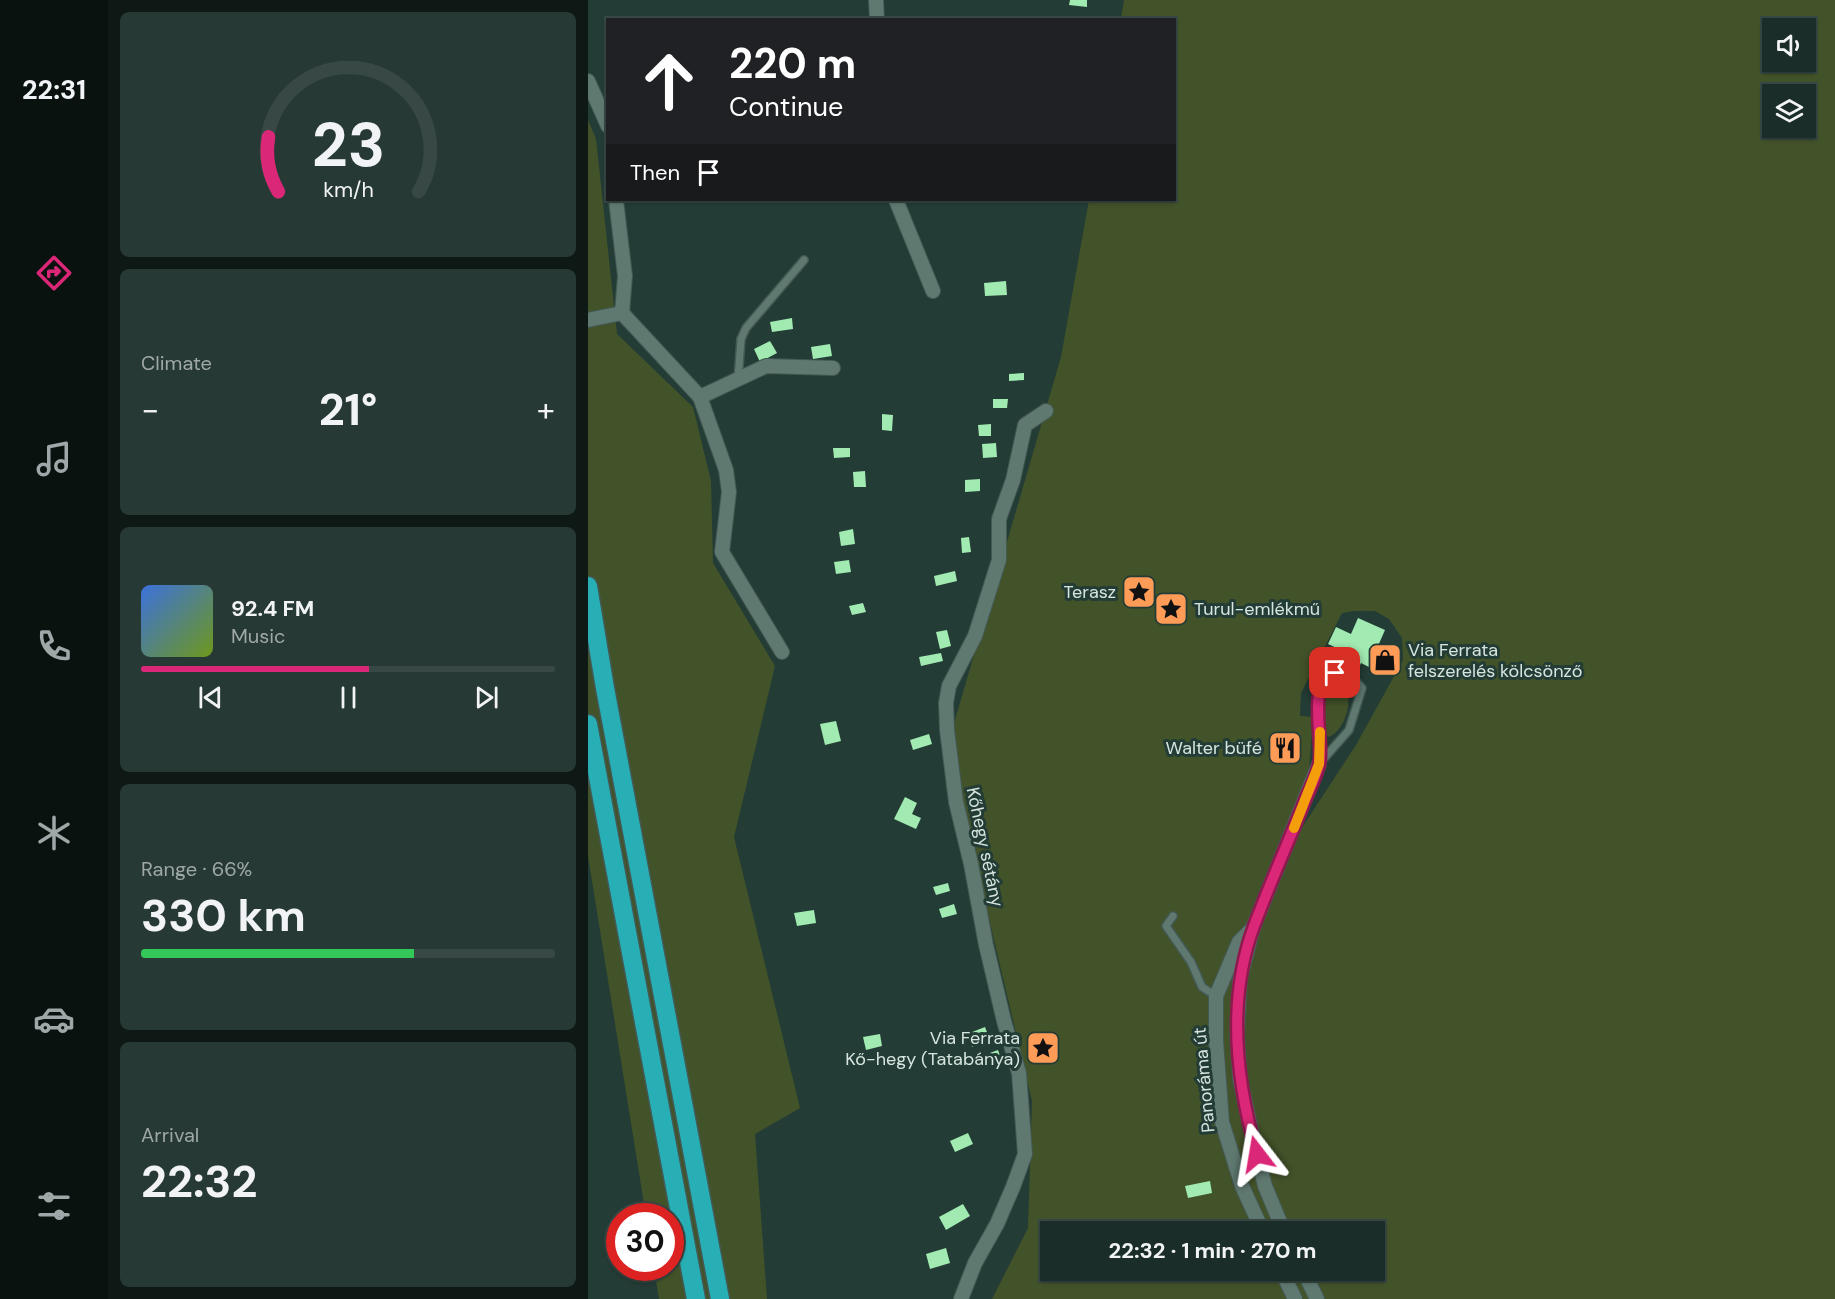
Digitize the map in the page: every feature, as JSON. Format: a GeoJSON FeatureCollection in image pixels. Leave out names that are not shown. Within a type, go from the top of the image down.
{"type":"FeatureCollection","features":[{"type":"Feature","properties":{"kind":"highway"},"geometry":{"type":"LineString","coordinates":[[588,586],[607,700],[720,1299]]}},
{"type":"Feature","properties":{"kind":"highway"},"geometry":{"type":"LineString","coordinates":[[588,724],[696,1299]]}},
{"type":"Feature","properties":{"kind":"street"},"geometry":{"type":"LineString","coordinates":[[876,0],[877,18]]}},
{"type":"Feature","properties":{"kind":"street"},"geometry":{"type":"LineString","coordinates":[[588,81],[606,122]]}},
{"type":"Feature","properties":{"kind":"street"},"geometry":{"type":"LineString","coordinates":[[616,201],[625,276],[622,313],[700,397],[726,470],[729,492],[722,552],[782,652]]}},
{"type":"Feature","properties":{"kind":"street"},"geometry":{"type":"LineString","coordinates":[[896,201],[933,291]]}},
{"type":"Feature","properties":{"kind":"street"},"geometry":{"type":"LineString","coordinates":[[588,320],[622,313]]}},
{"type":"Feature","properties":{"kind":"street"},"geometry":{"type":"LineString","coordinates":[[700,397],[771,365],[833,368]]}},
{"type":"Feature","properties":{"kind":"street","name":"Kőhegy sétány"},"geometry":{"type":"LineString","coordinates":[[961,1299],[975,1263],[997,1224],[1025,1154],[1019,1073],[988,956],[971,864],[956,802],[946,703],[949,686],[975,636],[999,560],[999,519],[1013,480],[1024,425],[1046,411]]}},
{"type":"Feature","properties":{"kind":"street","name":"Panoráma út"},"geometry":{"type":"LineString","coordinates":[[1280,1221],[1265,1185],[1252,1139],[1240,1079],[1237,1033],[1240,979],[1253,928],[1319,764]]}},
{"type":"Feature","properties":{"kind":"street","name":"Panoráma út"},"geometry":{"type":"LineString","coordinates":[[1253,928],[1239,942],[1216,996],[1217,1068],[1222,1122],[1242,1186],[1258,1221]]}},
{"type":"Feature","properties":{"kind":"street"},"geometry":{"type":"LineString","coordinates":[[1286,1281],[1295,1299]]}},
{"type":"Feature","properties":{"kind":"street"},"geometry":{"type":"LineString","coordinates":[[1308,1281],[1317,1299]]}},
{"type":"Feature","properties":{"kind":"lane"},"geometry":{"type":"LineString","coordinates":[[738,379],[741,339],[746,328],[804,260]]}},
{"type":"Feature","properties":{"kind":"lane"},"geometry":{"type":"LineString","coordinates":[[1339,673],[1354,679],[1362,688],[1349,730],[1319,764],[1320,689],[1326,677],[1339,673]]}},
{"type":"Feature","properties":{"kind":"lane"},"geometry":{"type":"LineString","coordinates":[[1173,916],[1166,926],[1191,962],[1202,987],[1216,996]]}},
{"type":"Feature","properties":{"kind":"green space"},"geometry":{"type":"Polygon","coordinates":[[[1124,0],[1835,0],[1835,1299],[992,1299],[1028,1228],[1032,1101],[948,744],[1061,357],[1089,201],[1176,201],[1176,18],[1121,18],[1124,0]],[[1375,611],[1342,613],[1301,693],[1300,716],[1313,717],[1309,771],[1289,820],[1303,826],[1356,745],[1403,660],[1402,638],[1389,619],[1375,611]]]}},
{"type":"Feature","properties":{"kind":"green space"},"geometry":{"type":"Polygon","coordinates":[[[588,120],[596,139],[617,334],[693,407],[711,481],[713,563],[775,666],[734,837],[800,1108],[755,1134],[767,1299],[659,1299],[656,1281],[684,1281],[684,1203],[644,1203],[588,856],[588,120]]]}},
{"type":"Feature","properties":{"kind":"green space"},"geometry":{"type":"Polygon","coordinates":[[[1335,688],[1347,694],[1348,706],[1345,719],[1338,730],[1328,737],[1323,722],[1324,700],[1325,695],[1335,688]]]}},
{"type":"Feature","properties":{"kind":"building"},"geometry":{"type":"Polygon","coordinates":[[[1070,0],[1087,0],[1087,7],[1069,5],[1070,0]]]}},
{"type":"Feature","properties":{"kind":"building"},"geometry":{"type":"Polygon","coordinates":[[[1006,281],[1007,295],[985,296],[984,283],[1006,281]]]}},
{"type":"Feature","properties":{"kind":"building"},"geometry":{"type":"Polygon","coordinates":[[[792,318],[793,329],[772,332],[770,322],[792,318]]]}},
{"type":"Feature","properties":{"kind":"building"},"geometry":{"type":"Polygon","coordinates":[[[770,341],[777,353],[760,362],[754,349],[770,341]]]}},
{"type":"Feature","properties":{"kind":"building"},"geometry":{"type":"Polygon","coordinates":[[[830,344],[832,356],[813,359],[811,347],[830,344]]]}},
{"type":"Feature","properties":{"kind":"building"},"geometry":{"type":"Polygon","coordinates":[[[1024,373],[1024,380],[1009,381],[1009,374],[1024,373]]]}},
{"type":"Feature","properties":{"kind":"building"},"geometry":{"type":"Polygon","coordinates":[[[993,399],[1008,399],[1007,408],[993,408],[993,399]]]}},
{"type":"Feature","properties":{"kind":"building"},"geometry":{"type":"Polygon","coordinates":[[[882,414],[893,415],[892,431],[882,430],[882,414]]]}},
{"type":"Feature","properties":{"kind":"building"},"geometry":{"type":"Polygon","coordinates":[[[991,424],[991,436],[979,436],[978,425],[991,424]]]}},
{"type":"Feature","properties":{"kind":"building"},"geometry":{"type":"Polygon","coordinates":[[[996,443],[997,457],[983,458],[982,444],[996,443]]]}},
{"type":"Feature","properties":{"kind":"building"},"geometry":{"type":"Polygon","coordinates":[[[833,448],[850,448],[850,457],[834,458],[833,448]]]}},
{"type":"Feature","properties":{"kind":"building"},"geometry":{"type":"Polygon","coordinates":[[[865,471],[866,487],[854,487],[853,472],[865,471]]]}},
{"type":"Feature","properties":{"kind":"building"},"geometry":{"type":"Polygon","coordinates":[[[980,479],[980,491],[965,492],[965,480],[980,479]]]}},
{"type":"Feature","properties":{"kind":"building"},"geometry":{"type":"Polygon","coordinates":[[[853,529],[855,544],[841,546],[839,532],[853,529]]]}},
{"type":"Feature","properties":{"kind":"building"},"geometry":{"type":"Polygon","coordinates":[[[969,537],[971,552],[962,553],[961,538],[969,537]]]}},
{"type":"Feature","properties":{"kind":"building"},"geometry":{"type":"Polygon","coordinates":[[[849,560],[851,572],[836,574],[834,562],[849,560]]]}},
{"type":"Feature","properties":{"kind":"building"},"geometry":{"type":"Polygon","coordinates":[[[955,571],[957,581],[936,586],[934,576],[955,571]]]}},
{"type":"Feature","properties":{"kind":"building"},"geometry":{"type":"Polygon","coordinates":[[[863,603],[866,612],[852,615],[849,606],[863,603]]]}},
{"type":"Feature","properties":{"kind":"building"},"geometry":{"type":"Polygon","coordinates":[[[1358,618],[1385,630],[1378,646],[1393,653],[1386,670],[1371,663],[1369,667],[1361,663],[1359,667],[1350,663],[1352,659],[1342,655],[1343,651],[1328,644],[1336,627],[1351,634],[1358,618]]]}},
{"type":"Feature","properties":{"kind":"building"},"geometry":{"type":"Polygon","coordinates":[[[947,630],[951,646],[940,649],[936,632],[947,630]]]}},
{"type":"Feature","properties":{"kind":"building"},"geometry":{"type":"Polygon","coordinates":[[[941,653],[943,661],[921,666],[919,657],[941,653]]]}},
{"type":"Feature","properties":{"kind":"building"},"geometry":{"type":"Polygon","coordinates":[[[836,721],[841,741],[825,745],[820,724],[836,721]]]}},
{"type":"Feature","properties":{"kind":"building"},"geometry":{"type":"Polygon","coordinates":[[[929,734],[932,744],[913,750],[910,740],[929,734]]]}},
{"type":"Feature","properties":{"kind":"building"},"geometry":{"type":"Polygon","coordinates":[[[905,797],[917,803],[912,814],[921,818],[916,829],[894,819],[905,797]]]}},
{"type":"Feature","properties":{"kind":"building"},"geometry":{"type":"Polygon","coordinates":[[[948,883],[950,891],[936,895],[933,887],[948,883]]]}},
{"type":"Feature","properties":{"kind":"building"},"geometry":{"type":"Polygon","coordinates":[[[954,904],[957,914],[942,918],[939,909],[954,904]]]}},
{"type":"Feature","properties":{"kind":"building"},"geometry":{"type":"Polygon","coordinates":[[[814,910],[816,923],[797,926],[794,913],[814,910]]]}},
{"type":"Feature","properties":{"kind":"building"},"geometry":{"type":"Polygon","coordinates":[[[985,1027],[990,1040],[972,1047],[967,1034],[985,1027]]]}},
{"type":"Feature","properties":{"kind":"building"},"geometry":{"type":"Polygon","coordinates":[[[880,1034],[882,1046],[866,1050],[863,1037],[880,1034]]]}},
{"type":"Feature","properties":{"kind":"building"},"geometry":{"type":"Polygon","coordinates":[[[998,1050],[1003,1064],[992,1068],[987,1054],[998,1050]]]}},
{"type":"Feature","properties":{"kind":"building"},"geometry":{"type":"Polygon","coordinates":[[[968,1133],[973,1144],[955,1152],[950,1141],[968,1133]]]}},
{"type":"Feature","properties":{"kind":"building"},"geometry":{"type":"Polygon","coordinates":[[[1210,1181],[1212,1193],[1188,1198],[1185,1186],[1210,1181]]]}},
{"type":"Feature","properties":{"kind":"building"},"geometry":{"type":"Polygon","coordinates":[[[963,1204],[970,1216],[946,1230],[939,1217],[963,1204]]]}},
{"type":"Feature","properties":{"kind":"building"},"geometry":{"type":"Polygon","coordinates":[[[946,1248],[950,1263],[930,1269],[926,1254],[946,1248]]]}},
{"type":"Feature","properties":{"kind":"slow traffic"},"geometry":{"type":"LineString","coordinates":[[1294,828],[1319,764],[1320,732]]}},
{"type":"Feature","properties":{"kind":"place","name":"Terasz"},"geometry":{"type":"Point","coordinates":[1139,592]}},
{"type":"Feature","properties":{"kind":"place","name":"Turul-emlékmű"},"geometry":{"type":"Point","coordinates":[1171,609]}},
{"type":"Feature","properties":{"kind":"place","name":"Via Ferrata felszerelés kölcsönző"},"geometry":{"type":"Point","coordinates":[1385,660]}},
{"type":"Feature","properties":{"kind":"place","name":"Walter büfé"},"geometry":{"type":"Point","coordinates":[1285,748]}},
{"type":"Feature","properties":{"kind":"place","name":"Via Ferrata Kő-hegy (Tatabánya)"},"geometry":{"type":"Point","coordinates":[1043,1048]}},
{"type":"Feature","properties":{"kind":"route"},"geometry":{"type":"LineString","coordinates":[[1257,1154],[1240,1079],[1237,1033],[1240,979],[1253,928],[1319,764],[1318,718],[1321,684],[1328,675],[1335,673]]}}]}
